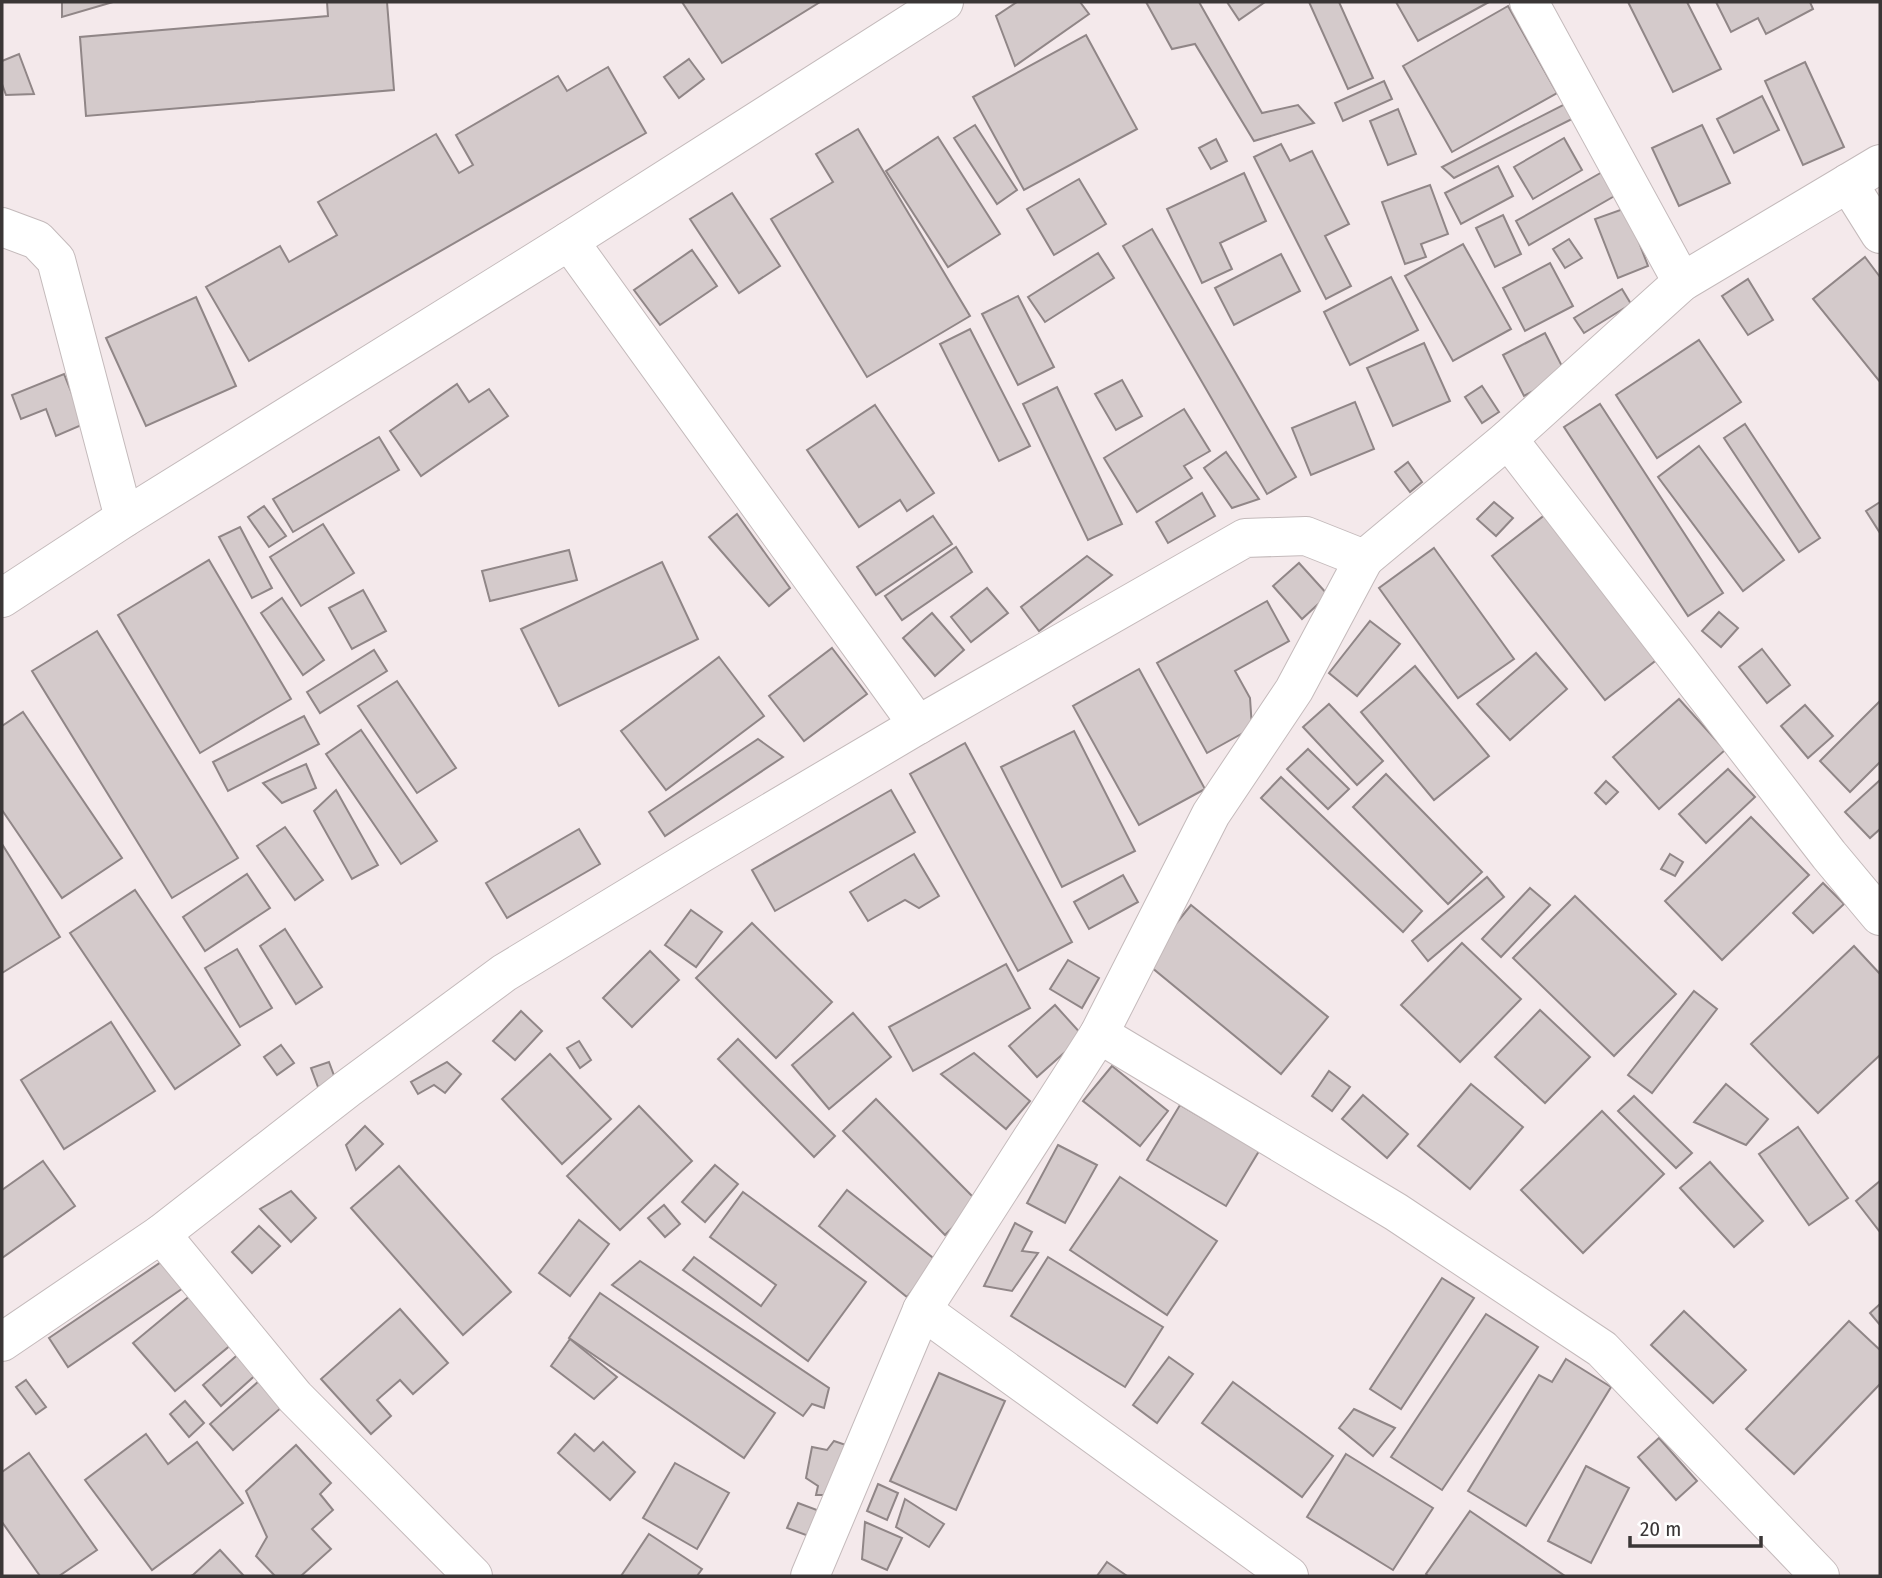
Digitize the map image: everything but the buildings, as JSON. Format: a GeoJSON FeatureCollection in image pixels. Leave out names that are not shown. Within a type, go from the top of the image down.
{"type":"FeatureCollection","features":[{"type":"Feature","properties":{"kind":"street"},"geometry":{"type":"LineString","coordinates":[[2,598],[124,518],[569,241],[944,2]]}},
{"type":"Feature","properties":{"kind":"street"},"geometry":{"type":"LineString","coordinates":[[1529,2],[1682,282]]}},
{"type":"Feature","properties":{"kind":"street"},"geometry":{"type":"LineString","coordinates":[[810,1576],[922,1310],[1099,1034],[1211,814],[1294,690],[1364,559],[1508,439],[1682,282],[1880,164]]}},
{"type":"Feature","properties":{"kind":"street"},"geometry":{"type":"LineString","coordinates":[[1848,183],[1880,234]]}},
{"type":"Feature","properties":{"kind":"street"},"geometry":{"type":"LineString","coordinates":[[2,227],[37,240],[56,260],[124,518]]}},
{"type":"Feature","properties":{"kind":"street"},"geometry":{"type":"LineString","coordinates":[[569,241],[918,725]]}},
{"type":"Feature","properties":{"kind":"street"},"geometry":{"type":"LineString","coordinates":[[1508,439],[1829,855],[1880,916]]}},
{"type":"Feature","properties":{"kind":"street"},"geometry":{"type":"LineString","coordinates":[[2,1342],[161,1234],[347,1089],[504,973],[918,725],[1245,538],[1306,536],[1364,559]]}},
{"type":"Feature","properties":{"kind":"street"},"geometry":{"type":"LineString","coordinates":[[1099,1034],[1396,1212],[1602,1349],[1820,1576]]}},
{"type":"Feature","properties":{"kind":"street"},"geometry":{"type":"LineString","coordinates":[[161,1234],[295,1397],[473,1576]]}},
{"type":"Feature","properties":{"kind":"street"},"geometry":{"type":"LineString","coordinates":[[922,1310],[1289,1576]]}}]}
